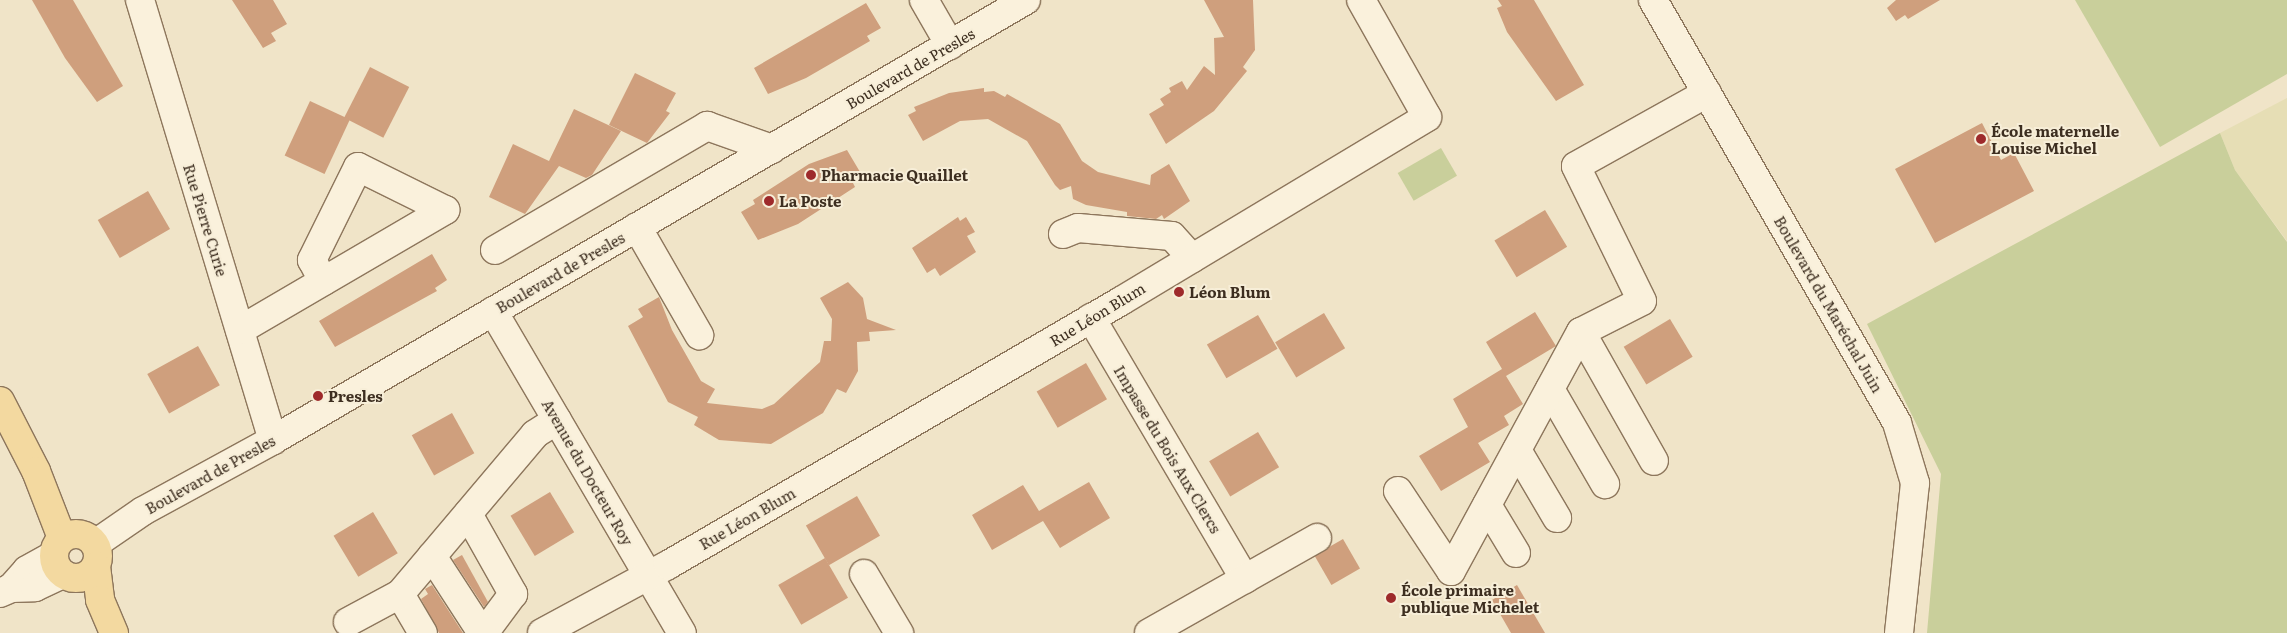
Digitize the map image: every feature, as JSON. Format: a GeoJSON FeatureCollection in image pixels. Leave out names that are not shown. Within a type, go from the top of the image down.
{"type":"FeatureCollection","features":[{"type":"Feature","properties":{"kind":"main road"},"geometry":{"type":"LineString","coordinates":[[0,401],[36,471],[75,556],[100,600],[114,633]]}},
{"type":"Feature","properties":{"kind":"street","name":"Rue Pierre Curie"},"geometry":{"type":"LineString","coordinates":[[140,0],[273,440]]}},
{"type":"Feature","properties":{"kind":"street"},"geometry":{"type":"LineString","coordinates":[[924,0],[950,45]]}},
{"type":"Feature","properties":{"kind":"street","name":"Boulevard de Presles"},"geometry":{"type":"LineString","coordinates":[[3,590],[27,570],[75,556],[143,511],[273,440],[1026,0]]}},
{"type":"Feature","properties":{"kind":"street","name":"Rue Léon Blum"},"geometry":{"type":"LineString","coordinates":[[542,633],[649,575],[1091,318],[1427,117],[1361,0]]}},
{"type":"Feature","properties":{"kind":"street","name":"Boulevard du Maréchal Juin"},"geometry":{"type":"LineString","coordinates":[[1653,0],[1897,423],[1915,483],[1899,633]]}},
{"type":"Feature","properties":{"kind":"street"},"geometry":{"type":"LineString","coordinates":[[1398,491],[1451,571],[1581,332],[1642,301],[1576,166],[1707,93]]}},
{"type":"Feature","properties":{"kind":"street"},"geometry":{"type":"LineString","coordinates":[[495,250],[707,126],[772,149]]}},
{"type":"Feature","properties":{"kind":"street"},"geometry":{"type":"LineString","coordinates":[[240,330],[445,210],[358,167],[312,260],[323,281]]}},
{"type":"Feature","properties":{"kind":"street"},"geometry":{"type":"LineString","coordinates":[[636,228],[699,336]]}},
{"type":"Feature","properties":{"kind":"street"},"geometry":{"type":"LineString","coordinates":[[1063,234],[1078,228],[1172,236],[1192,258]]}},
{"type":"Feature","properties":{"kind":"street","name":"Avenue du Docteur Roy"},"geometry":{"type":"LineString","coordinates":[[493,311],[682,633]]}},
{"type":"Feature","properties":{"kind":"street","name":"Impasse du Bois Aux Clercs"},"geometry":{"type":"LineString","coordinates":[[1091,318],[1244,579]]}},
{"type":"Feature","properties":{"kind":"street"},"geometry":{"type":"LineString","coordinates":[[1581,332],[1654,461]]}},
{"type":"Feature","properties":{"kind":"street"},"geometry":{"type":"LineString","coordinates":[[1550,388],[1605,484]]}},
{"type":"Feature","properties":{"kind":"street"},"geometry":{"type":"LineString","coordinates":[[348,622],[400,594],[535,434],[557,420]]}},
{"type":"Feature","properties":{"kind":"street"},"geometry":{"type":"LineString","coordinates":[[1517,450],[1557,518]]}},
{"type":"Feature","properties":{"kind":"street"},"geometry":{"type":"LineString","coordinates":[[1487,505],[1516,553]]}},
{"type":"Feature","properties":{"kind":"street"},"geometry":{"type":"LineString","coordinates":[[432,556],[483,633],[513,594],[468,514]]}},
{"type":"Feature","properties":{"kind":"street"},"geometry":{"type":"LineString","coordinates":[[1149,633],[1317,538]]}},
{"type":"Feature","properties":{"kind":"street"},"geometry":{"type":"LineString","coordinates":[[864,574],[899,633]]}},
{"type":"Feature","properties":{"kind":"street"},"geometry":{"type":"LineString","coordinates":[[400,594],[423,633]]}},
{"type":"Feature","properties":{"kind":"shaded area"},"geometry":{"type":"Polygon","coordinates":[[[2287,98],[2287,241],[2235,170],[2220,133],[2287,98]]]}},
{"type":"Feature","properties":{"kind":"green space"},"geometry":{"type":"Polygon","coordinates":[[[2075,0],[2287,0],[2287,74],[2160,147],[2075,0]]]}},
{"type":"Feature","properties":{"kind":"green space"},"geometry":{"type":"Polygon","coordinates":[[[2220,133],[2235,170],[2287,242],[2287,633],[1927,633],[1941,474],[1867,324],[2220,133]]]}},
{"type":"Feature","properties":{"kind":"green space"},"geometry":{"type":"Polygon","coordinates":[[[1441,148],[1457,176],[1414,201],[1398,173],[1441,148]]]}},
{"type":"Feature","properties":{"kind":"building"},"geometry":{"type":"Polygon","coordinates":[[[32,0],[73,0],[123,86],[97,102],[65,58],[32,0]]]}},
{"type":"Feature","properties":{"kind":"building"},"geometry":{"type":"Polygon","coordinates":[[[232,0],[273,0],[287,24],[271,33],[276,41],[263,48],[232,0]]]}},
{"type":"Feature","properties":{"kind":"building"},"geometry":{"type":"Polygon","coordinates":[[[1204,0],[1253,0],[1255,50],[1243,67],[1247,71],[1214,111],[1166,144],[1149,114],[1164,105],[1160,99],[1171,92],[1169,88],[1182,81],[1187,90],[1204,66],[1215,75],[1214,38],[1224,37],[1204,0]]]}},
{"type":"Feature","properties":{"kind":"building"},"geometry":{"type":"Polygon","coordinates":[[[1498,0],[1534,0],[1584,85],[1556,101],[1507,32],[1497,8],[1502,6],[1498,0]]]}},
{"type":"Feature","properties":{"kind":"building"},"geometry":{"type":"Polygon","coordinates":[[[1896,0],[1940,0],[1908,19],[1905,15],[1896,21],[1887,8],[1896,0]]]}},
{"type":"Feature","properties":{"kind":"building"},"geometry":{"type":"Polygon","coordinates":[[[866,3],[881,28],[867,36],[870,41],[806,78],[768,94],[754,68],[866,3]]]}},
{"type":"Feature","properties":{"kind":"building"},"geometry":{"type":"Polygon","coordinates":[[[370,67],[409,87],[383,138],[344,118],[370,67]]]}},
{"type":"Feature","properties":{"kind":"building"},"geometry":{"type":"Polygon","coordinates":[[[635,73],[676,93],[666,111],[670,113],[647,143],[609,125],[635,73]]]}},
{"type":"Feature","properties":{"kind":"building"},"geometry":{"type":"Polygon","coordinates":[[[984,88],[984,92],[994,91],[1005,97],[1007,94],[1060,124],[1082,161],[1098,172],[1150,185],[1151,175],[1169,164],[1190,201],[1164,219],[1162,215],[1156,219],[1127,216],[1127,212],[1086,205],[1073,199],[1071,186],[1060,190],[1055,185],[1027,141],[988,119],[960,121],[923,141],[908,115],[916,111],[914,107],[949,93],[984,88]]]}},
{"type":"Feature","properties":{"kind":"building"},"geometry":{"type":"Polygon","coordinates":[[[310,101],[350,120],[325,174],[285,155],[310,101]]]}},
{"type":"Feature","properties":{"kind":"building"},"geometry":{"type":"Polygon","coordinates":[[[574,109],[621,131],[592,175],[586,178],[559,166],[525,214],[489,197],[513,144],[549,161],[574,109]]]}},
{"type":"Feature","properties":{"kind":"building"},"geometry":{"type":"Polygon","coordinates":[[[1982,123],[2001,160],[2014,153],[2034,191],[1935,243],[1895,169],[1982,123]]]}},
{"type":"Feature","properties":{"kind":"building"},"geometry":{"type":"Polygon","coordinates":[[[847,150],[863,177],[853,183],[855,187],[798,224],[758,240],[741,212],[755,204],[753,200],[809,164],[847,150]]]}},
{"type":"Feature","properties":{"kind":"building"},"geometry":{"type":"Polygon","coordinates":[[[148,191],[170,229],[120,258],[98,220],[148,191]]]}},
{"type":"Feature","properties":{"kind":"building"},"geometry":{"type":"Polygon","coordinates":[[[1545,210],[1567,247],[1517,277],[1494,240],[1545,210]]]}},
{"type":"Feature","properties":{"kind":"building"},"geometry":{"type":"Polygon","coordinates":[[[958,217],[960,221],[966,217],[975,232],[967,236],[976,252],[940,276],[935,268],[927,273],[912,248],[958,217]]]}},
{"type":"Feature","properties":{"kind":"building"},"geometry":{"type":"Polygon","coordinates":[[[432,254],[447,280],[435,288],[437,291],[335,347],[319,321],[432,254]]]}},
{"type":"Feature","properties":{"kind":"building"},"geometry":{"type":"Polygon","coordinates":[[[848,282],[863,298],[867,319],[896,330],[869,332],[870,341],[857,342],[858,371],[846,393],[837,389],[823,413],[771,444],[719,440],[694,425],[698,417],[668,402],[628,326],[643,317],[638,309],[659,297],[672,330],[701,381],[715,389],[707,403],[762,409],[774,404],[820,362],[824,341],[831,341],[832,319],[820,298],[848,282]]]}},
{"type":"Feature","properties":{"kind":"building"},"geometry":{"type":"Polygon","coordinates":[[[1535,312],[1556,346],[1506,376],[1523,404],[1504,416],[1509,425],[1478,443],[1490,462],[1441,491],[1419,456],[1468,427],[1453,399],[1502,369],[1486,342],[1535,312]]]}},
{"type":"Feature","properties":{"kind":"building"},"geometry":{"type":"Polygon","coordinates":[[[1324,313],[1345,348],[1296,378],[1275,342],[1324,313]]]}},
{"type":"Feature","properties":{"kind":"building"},"geometry":{"type":"Polygon","coordinates":[[[1258,315],[1278,349],[1226,378],[1207,344],[1258,315]]]}},
{"type":"Feature","properties":{"kind":"building"},"geometry":{"type":"Polygon","coordinates":[[[1670,319],[1693,357],[1646,385],[1624,347],[1670,319]]]}},
{"type":"Feature","properties":{"kind":"building"},"geometry":{"type":"Polygon","coordinates":[[[198,346],[220,385],[169,413],[147,374],[198,346]]]}},
{"type":"Feature","properties":{"kind":"building"},"geometry":{"type":"Polygon","coordinates":[[[1086,363],[1107,399],[1058,428],[1037,392],[1086,363]]]}},
{"type":"Feature","properties":{"kind":"building"},"geometry":{"type":"Polygon","coordinates":[[[452,413],[474,453],[434,476],[412,435],[452,413]]]}},
{"type":"Feature","properties":{"kind":"building"},"geometry":{"type":"Polygon","coordinates":[[[1258,432],[1279,467],[1230,497],[1209,461],[1258,432]]]}},
{"type":"Feature","properties":{"kind":"building"},"geometry":{"type":"Polygon","coordinates":[[[1089,482],[1110,518],[1060,548],[1043,521],[992,550],[972,515],[1023,485],[1039,511],[1089,482]]]}},
{"type":"Feature","properties":{"kind":"building"},"geometry":{"type":"Polygon","coordinates":[[[550,492],[574,532],[535,556],[511,516],[550,492]]]}},
{"type":"Feature","properties":{"kind":"building"},"geometry":{"type":"Polygon","coordinates":[[[857,496],[880,536],[829,565],[806,526],[857,496]]]}},
{"type":"Feature","properties":{"kind":"building"},"geometry":{"type":"Polygon","coordinates":[[[373,512],[398,553],[358,577],[334,536],[373,512]]]}},
{"type":"Feature","properties":{"kind":"building"},"geometry":{"type":"Polygon","coordinates":[[[1343,539],[1360,568],[1331,585],[1314,556],[1343,539]]]}},
{"type":"Feature","properties":{"kind":"building"},"geometry":{"type":"Polygon","coordinates":[[[462,555],[488,602],[484,607],[453,560],[462,555]]]}},
{"type":"Feature","properties":{"kind":"building"},"geometry":{"type":"Polygon","coordinates":[[[825,558],[848,598],[801,625],[778,585],[825,558]]]}},
{"type":"Feature","properties":{"kind":"building"},"geometry":{"type":"Polygon","coordinates":[[[432,585],[463,633],[439,633],[421,599],[428,594],[425,589],[432,585]]]}},
{"type":"Feature","properties":{"kind":"building"},"geometry":{"type":"Polygon","coordinates":[[[1517,585],[1545,633],[1511,633],[1492,600],[1517,585]]]}},
{"type":"Feature","properties":{"kind":"place","name":"École maternelle Louise Michel"},"geometry":{"type":"Point","coordinates":[1981,139]}},
{"type":"Feature","properties":{"kind":"place","name":"Pharmacie Quaillet"},"geometry":{"type":"Point","coordinates":[811,175]}},
{"type":"Feature","properties":{"kind":"place","name":"La Poste"},"geometry":{"type":"Point","coordinates":[769,201]}},
{"type":"Feature","properties":{"kind":"place","name":"Léon Blum"},"geometry":{"type":"Point","coordinates":[1179,292]}},
{"type":"Feature","properties":{"kind":"place","name":"Presles"},"geometry":{"type":"Point","coordinates":[318,396]}},
{"type":"Feature","properties":{"kind":"place","name":"École primaire publique Michelet"},"geometry":{"type":"Point","coordinates":[1391,598]}}]}
